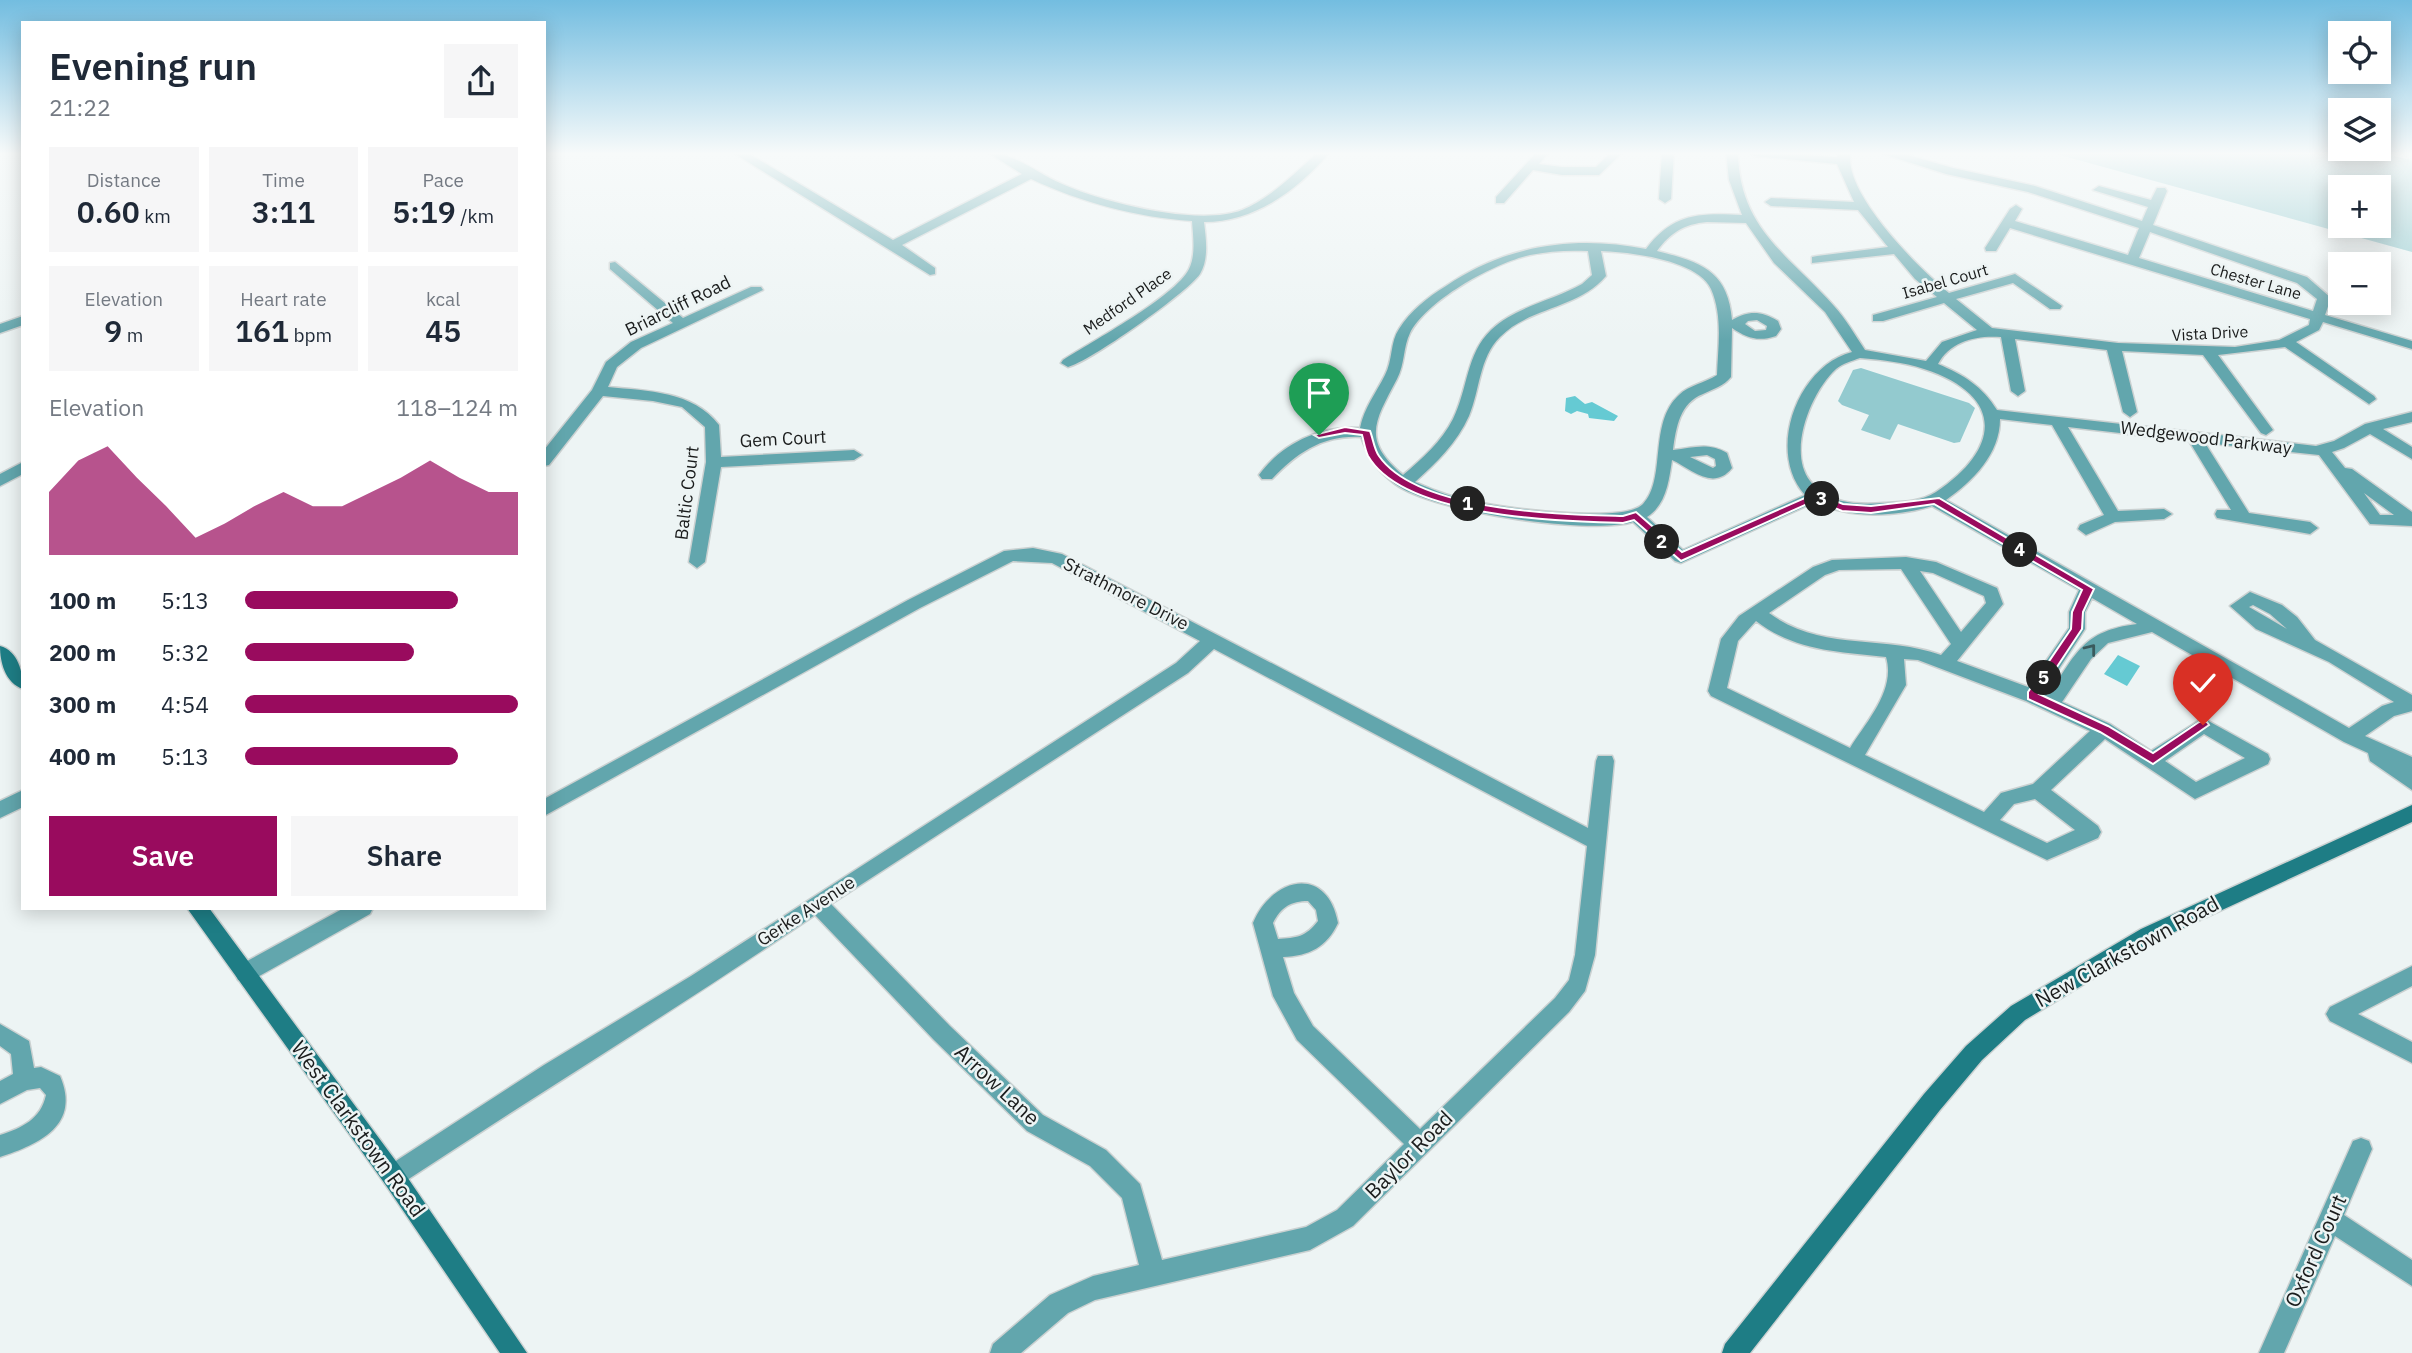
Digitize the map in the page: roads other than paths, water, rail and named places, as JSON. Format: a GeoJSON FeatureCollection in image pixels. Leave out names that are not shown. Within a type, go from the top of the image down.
{"type":"FeatureCollection","features":[{"type":"Feature","properties":{"kind":"street"},"geometry":{"type":"LineString","coordinates":[[843,215],[930,271]]}},
{"type":"Feature","properties":{"kind":"street"},"geometry":{"type":"LineString","coordinates":[[893,245],[951,215]]}},
{"type":"Feature","properties":{"kind":"street"},"geometry":{"type":"LineString","coordinates":[[1168,215],[1198,219],[1239,215]]}},
{"type":"Feature","properties":{"kind":"street"},"geometry":{"type":"LineString","coordinates":[[1749,215],[1778,259],[1842,324],[1860,354]]}},
{"type":"Feature","properties":{"kind":"street"},"geometry":{"type":"LineString","coordinates":[[1869,215],[1897,250],[1947,299],[1988,332]]}},
{"type":"Feature","properties":{"kind":"street"},"geometry":{"type":"LineString","coordinates":[[1991,248],[2012,215]]}},
{"type":"Feature","properties":{"kind":"street"},"geometry":{"type":"LineString","coordinates":[[2109,215],[2302,280],[2324,299],[2321,318]]}},
{"type":"Feature","properties":{"kind":"street"},"geometry":{"type":"LineString","coordinates":[[2131,262],[2152,215]]}},
{"type":"Feature","properties":{"kind":"street","name":"Medford Place"},"geometry":{"type":"LineString","coordinates":[[1069,363],[1169,295],[1194,273],[1200,248],[1198,219]]}},
{"type":"Feature","properties":{"kind":"street"},"geometry":{"type":"LineString","coordinates":[[1650,253],[1671,226],[1687,220],[1751,219]]}},
{"type":"Feature","properties":{"kind":"street","name":"Chester Lane"},"geometry":{"type":"LineString","coordinates":[[2008,223],[2412,345]]}},
{"type":"Feature","properties":{"kind":"street"},"geometry":{"type":"LineString","coordinates":[[1404,484],[1454,434],[1486,344],[1502,328],[1544,305],[1590,286],[1599,276],[1598,257],[1593,247]]}},
{"type":"Feature","properties":{"kind":"street"},"geometry":{"type":"LineString","coordinates":[[1593,247],[1650,253],[1686,265],[1713,280],[1731,324],[1724,377],[1714,386],[1684,397],[1670,419],[1651,505],[1636,516],[1623,519],[1532,517],[1432,496],[1404,484],[1372,455],[1367,433],[1372,414],[1396,366],[1402,334],[1418,312],[1440,294],[1508,258],[1545,248],[1593,247]]}},
{"type":"Feature","properties":{"kind":"street"},"geometry":{"type":"LineString","coordinates":[[1816,260],[1897,250]]}},
{"type":"Feature","properties":{"kind":"street"},"geometry":{"type":"LineString","coordinates":[[615,266],[681,323]]}},
{"type":"Feature","properties":{"kind":"street","name":"Isabel Court"},"geometry":{"type":"LineString","coordinates":[[1878,318],[2015,278],[2055,306]]}},
{"type":"Feature","properties":{"kind":"street","name":"Briarcliff Road"},"geometry":{"type":"LineString","coordinates":[[546,458],[599,391],[611,365],[636,345],[756,290]]}},
{"type":"Feature","properties":{"kind":"street","name":"Vista Drive"},"geometry":{"type":"LineString","coordinates":[[1931,365],[1934,355],[1945,346],[1964,336],[1988,332],[2007,332],[2114,348],[2209,353],[2253,349],[2285,341],[2313,328],[2321,318]]}},
{"type":"Feature","properties":{"kind":"street"},"geometry":{"type":"LineString","coordinates":[[0,329],[21,321]]}},
{"type":"Feature","properties":{"kind":"street"},"geometry":{"type":"LineString","coordinates":[[2007,332],[2018,391]]}},
{"type":"Feature","properties":{"kind":"street"},"geometry":{"type":"LineString","coordinates":[[2285,341],[2369,399]]}},
{"type":"Feature","properties":{"kind":"street"},"geometry":{"type":"LineString","coordinates":[[2114,348],[2130,412]]}},
{"type":"Feature","properties":{"kind":"street"},"geometry":{"type":"LineString","coordinates":[[2209,353],[2266,430]]}},
{"type":"Feature","properties":{"kind":"street"},"geometry":{"type":"LineString","coordinates":[[1860,354],[1891,355],[1931,365],[1968,384],[1984,396],[1994,414],[1996,430],[1990,448],[1977,466],[1935,501],[1871,510],[1842,508],[1816,496],[1800,480],[1795,439],[1802,409],[1816,384],[1832,365],[1860,354]]}},
{"type":"Feature","properties":{"kind":"street","name":"Baltic Court"},"geometry":{"type":"LineString","coordinates":[[599,391],[653,396],[687,404],[712,425],[713,462],[697,562]]}},
{"type":"Feature","properties":{"kind":"street","name":"Wedgewood Parkway"},"geometry":{"type":"LineString","coordinates":[[1994,414],[2194,437],[2328,457]]}},
{"type":"Feature","properties":{"kind":"street"},"geometry":{"type":"LineString","coordinates":[[2412,417],[2370,427],[2328,457],[2376,520],[2412,521]]}},
{"type":"Feature","properties":{"kind":"street"},"geometry":{"type":"LineString","coordinates":[[2057,421],[2113,517]]}},
{"type":"Feature","properties":{"kind":"street"},"geometry":{"type":"LineString","coordinates":[[2370,427],[2412,454]]}},
{"type":"Feature","properties":{"kind":"street"},"geometry":{"type":"LineString","coordinates":[[1267,475],[1297,446],[1319,435],[1345,430],[1367,433]]}},
{"type":"Feature","properties":{"kind":"street"},"geometry":{"type":"LineString","coordinates":[[2194,437],[2243,516]]}},
{"type":"Feature","properties":{"kind":"street"},"geometry":{"type":"LineString","coordinates":[[1663,454],[1680,457]]}},
{"type":"Feature","properties":{"kind":"street","name":"Gem Court"},"geometry":{"type":"LineString","coordinates":[[713,462],[854,455]]}},
{"type":"Feature","properties":{"kind":"street"},"geometry":{"type":"LineString","coordinates":[[0,481],[21,468]]}},
{"type":"Feature","properties":{"kind":"street"},"geometry":{"type":"LineString","coordinates":[[1636,516],[1681,557],[1816,496]]}},
{"type":"Feature","properties":{"kind":"street"},"geometry":{"type":"LineString","coordinates":[[1935,501],[2350,737],[2412,765]]}},
{"type":"Feature","properties":{"kind":"street"},"geometry":{"type":"LineString","coordinates":[[2086,529],[2113,517],[2136,513],[2164,514]]}},
{"type":"Feature","properties":{"kind":"street"},"geometry":{"type":"LineString","coordinates":[[2223,514],[2310,528]]}},
{"type":"Feature","properties":{"kind":"street","name":"Strathmore Drive"},"geometry":{"type":"LineString","coordinates":[[546,807],[914,604],[1010,555],[1033,554],[1056,558],[1595,841]]}},
{"type":"Feature","properties":{"kind":"street"},"geometry":{"type":"LineString","coordinates":[[1906,563],[1960,644]]}},
{"type":"Feature","properties":{"kind":"street"},"geometry":{"type":"LineString","coordinates":[[1945,663],[1995,604],[1991,592],[1936,568],[1906,563],[1838,564],[1819,571],[1755,611],[1730,639],[1717,691],[2047,852],[2091,832],[2038,791],[2016,792],[2003,800],[1987,822]]}},
{"type":"Feature","properties":{"kind":"street"},"geometry":{"type":"LineString","coordinates":[[2032,696],[2077,629],[2077,612],[2088,589]]}},
{"type":"Feature","properties":{"kind":"street"},"geometry":{"type":"LineString","coordinates":[[1755,611],[1781,631],[1814,643],[1892,651],[1945,663],[2032,696],[2104,729],[2195,791],[2262,759],[2203,725],[2153,760]]}},
{"type":"Feature","properties":{"kind":"street"},"geometry":{"type":"LineString","coordinates":[[2051,705],[2096,640],[2112,634],[2140,632],[2152,626]]}},
{"type":"Feature","properties":{"kind":"street","name":"Gerke Avenue"},"geometry":{"type":"LineString","coordinates":[[393,1176],[552,1072],[698,983],[817,903],[1182,668],[1213,639]]}},
{"type":"Feature","properties":{"kind":"street"},"geometry":{"type":"LineString","coordinates":[[2309,644],[2412,704]]}},
{"type":"Feature","properties":{"kind":"street"},"geometry":{"type":"LineString","coordinates":[[1854,758],[1896,685],[1898,668],[1892,651]]}},
{"type":"Feature","properties":{"kind":"street"},"geometry":{"type":"LineString","coordinates":[[0,652],[21,679]]}},
{"type":"Feature","properties":{"kind":"street"},"geometry":{"type":"LineString","coordinates":[[2350,737],[2388,710],[2412,704]]}},
{"type":"Feature","properties":{"kind":"street"},"geometry":{"type":"LineString","coordinates":[[2038,791],[2104,729]]}},
{"type":"Feature","properties":{"kind":"street"},"geometry":{"type":"LineString","coordinates":[[2350,737],[2412,782]]}},
{"type":"Feature","properties":{"kind":"street","name":"Baylor Road"},"geometry":{"type":"LineString","coordinates":[[1002,1353],[1059,1304],[1093,1288],[1153,1272],[1310,1238],[1345,1218],[1562,1004],[1578,984],[1585,955],[1605,761]]}},
{"type":"Feature","properties":{"kind":"street"},"geometry":{"type":"LineString","coordinates":[[0,810],[21,799]]}},
{"type":"Feature","properties":{"kind":"street","name":"New Clarkstown Road"},"geometry":{"type":"LineString","coordinates":[[1734,1353],[1932,1102],[1974,1053],[2018,1013],[2148,936],[2412,813]]}},
{"type":"Feature","properties":{"kind":"street","name":"Arrow Lane"},"geometry":{"type":"LineString","coordinates":[[817,903],[942,1033],[1035,1123],[1098,1158],[1132,1192],[1153,1272]]}},
{"type":"Feature","properties":{"kind":"street","name":"West Clarkstown Road"},"geometry":{"type":"LineString","coordinates":[[198,910],[393,1176],[515,1353]]}},
{"type":"Feature","properties":{"kind":"street"},"geometry":{"type":"LineString","coordinates":[[245,973],[359,910]]}},
{"type":"Feature","properties":{"kind":"street"},"geometry":{"type":"LineString","coordinates":[[1272,948],[1284,996],[1305,1033],[1420,1144]]}},
{"type":"Feature","properties":{"kind":"street"},"geometry":{"type":"LineString","coordinates":[[2412,975],[2337,1014],[2412,1053]]}},
{"type":"Feature","properties":{"kind":"street"},"geometry":{"type":"LineString","coordinates":[[0,1034],[20,1048],[25,1079]]}},
{"type":"Feature","properties":{"kind":"street"},"geometry":{"type":"LineString","coordinates":[[0,1093],[25,1079],[40,1077],[51,1080],[58,1088],[59,1099],[54,1112],[36,1131],[13,1144],[0,1146]]}},
{"type":"Feature","properties":{"kind":"street","name":"Oxford Court"},"geometry":{"type":"LineString","coordinates":[[2271,1353],[2361,1149]]}},
{"type":"Feature","properties":{"kind":"street"},"geometry":{"type":"LineString","coordinates":[[2331,1220],[2412,1274]]}}]}
